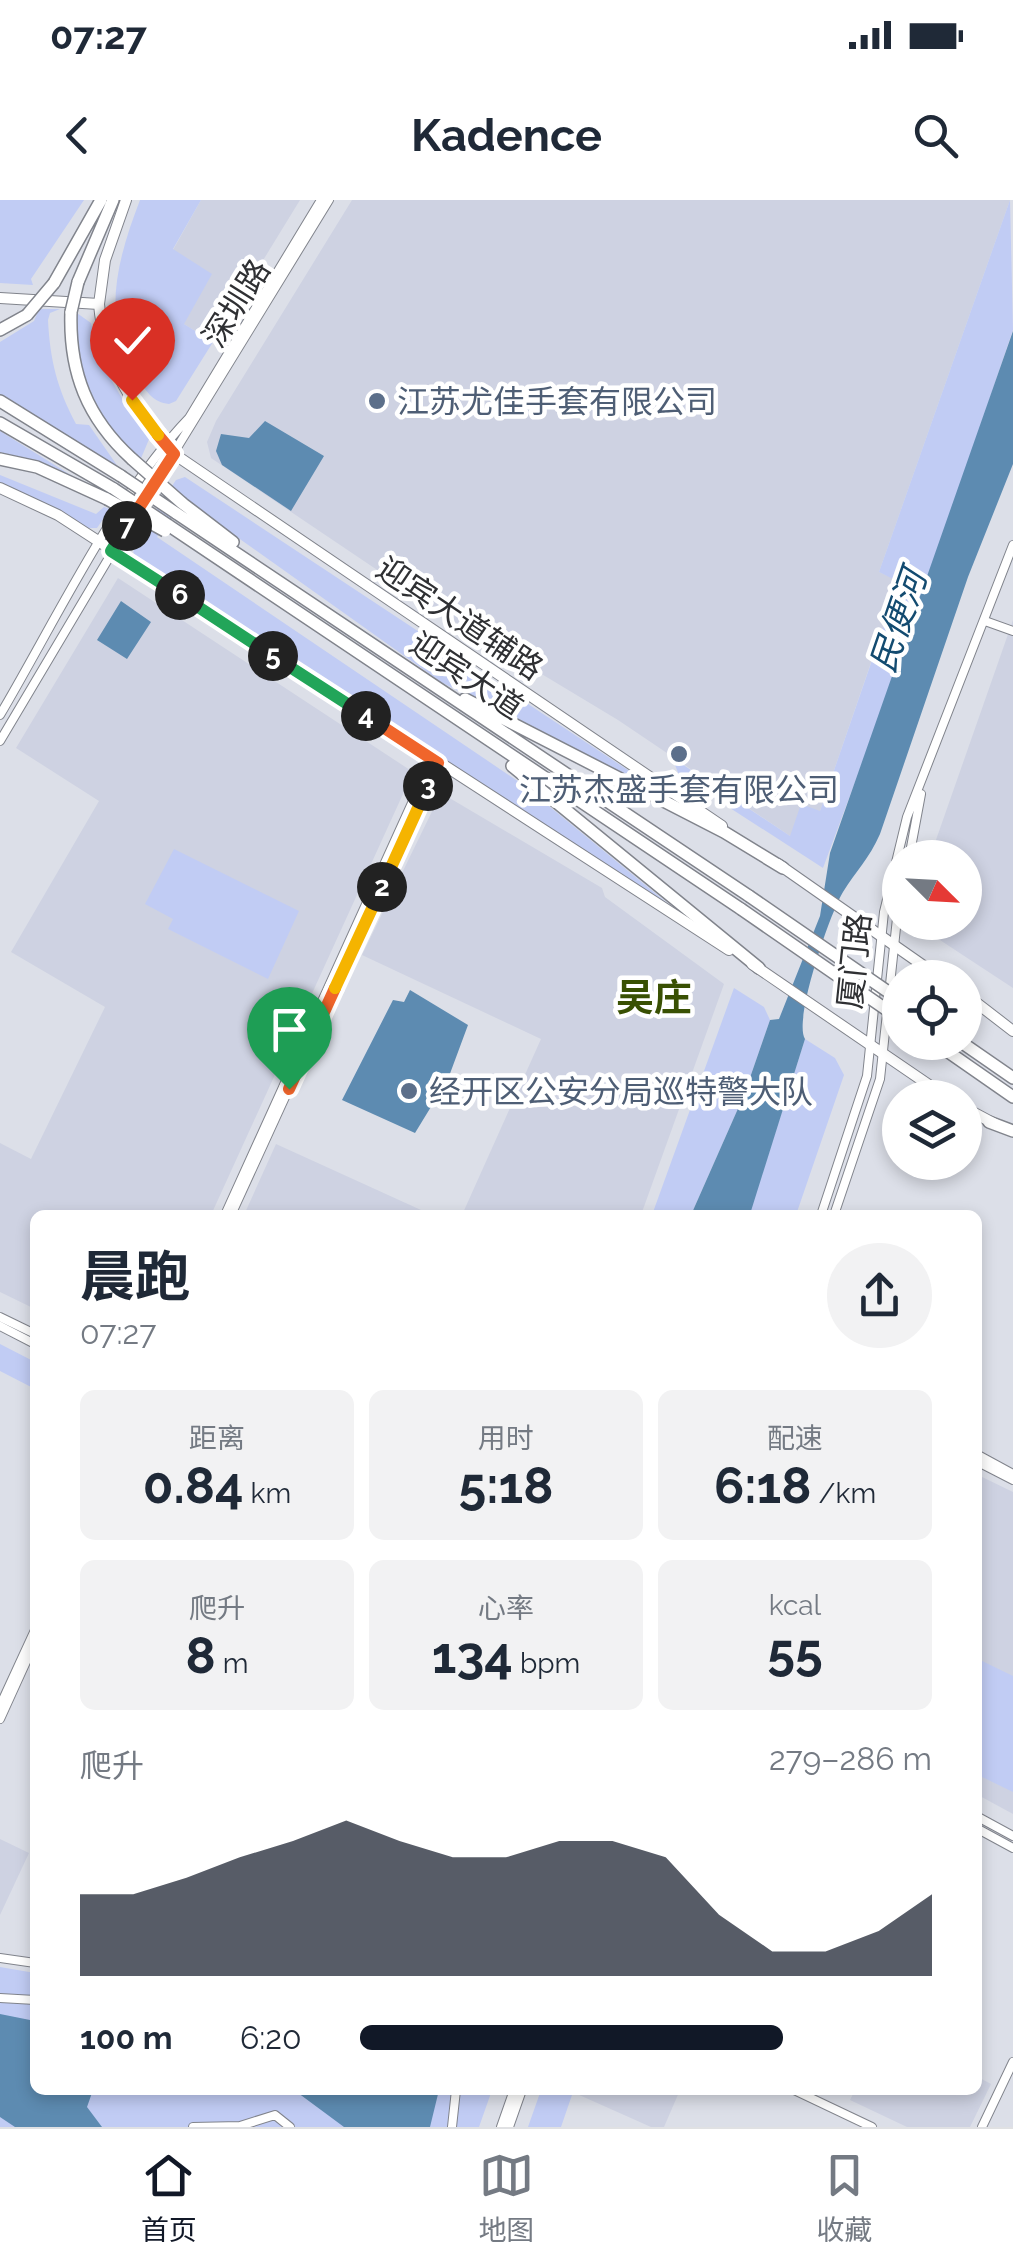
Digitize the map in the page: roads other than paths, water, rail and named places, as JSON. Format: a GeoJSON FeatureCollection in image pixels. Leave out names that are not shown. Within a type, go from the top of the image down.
{"type":"FeatureCollection","features":[{"type":"Feature","properties":{"kind":"highway"},"geometry":{"type":"LineString","coordinates":[[0,330],[27,315],[54,283],[102,200]]}},
{"type":"Feature","properties":{"kind":"highway"},"geometry":{"type":"LineString","coordinates":[[113,200],[78,282],[72,312],[75,375],[83,397],[173,518]]}},
{"type":"Feature","properties":{"kind":"highway","name":"迎宾大道"},"geometry":{"type":"LineString","coordinates":[[0,401],[121,476],[278,599],[882,1007]]}},
{"type":"Feature","properties":{"kind":"highway","name":"迎宾大道"},"geometry":{"type":"LineString","coordinates":[[0,423],[110,494],[173,518],[295,590],[882,988]]}},
{"type":"Feature","properties":{"kind":"highway"},"geometry":{"type":"LineString","coordinates":[[0,459],[37,467],[110,494]]}},
{"type":"Feature","properties":{"kind":"highway"},"geometry":{"type":"LineString","coordinates":[[407,668],[724,832],[783,868]]}},
{"type":"Feature","properties":{"kind":"highway"},"geometry":{"type":"LineString","coordinates":[[409,689],[559,801],[759,968]]}},
{"type":"Feature","properties":{"kind":"highway"},"geometry":{"type":"LineString","coordinates":[[982,1056],[1009,1075]]}},
{"type":"Feature","properties":{"kind":"highway"},"geometry":{"type":"LineString","coordinates":[[959,1060],[1013,1097]]}},
{"type":"Feature","properties":{"kind":"highway"},"geometry":{"type":"LineString","coordinates":[[989,1122],[1013,1132]]}},
{"type":"Feature","properties":{"kind":"main road","name":"迎宾大道辅路"},"geometry":{"type":"LineString","coordinates":[[126,200],[105,260],[99,304],[106,355],[174,454],[852,912],[917,960]]}},
{"type":"Feature","properties":{"kind":"main road"},"geometry":{"type":"LineString","coordinates":[[0,298],[99,304]]}},
{"type":"Feature","properties":{"kind":"main road"},"geometry":{"type":"LineString","coordinates":[[0,488],[58,515],[759,968],[882,1054]]}},
{"type":"Feature","properties":{"kind":"main road"},"geometry":{"type":"LineString","coordinates":[[982,1007],[1013,1031]]}},
{"type":"Feature","properties":{"kind":"main road"},"geometry":{"type":"LineString","coordinates":[[891,1060],[921,1080]]}},
{"type":"Feature","properties":{"kind":"main road"},"geometry":{"type":"LineString","coordinates":[[982,1118],[989,1122]]}},
{"type":"Feature","properties":{"kind":"street","name":"深圳路"},"geometry":{"type":"LineString","coordinates":[[0,716],[100,544],[164,444],[189,418],[321,200]]}},
{"type":"Feature","properties":{"kind":"street","name":"深圳路"},"geometry":{"type":"LineString","coordinates":[[0,741],[111,551],[329,200]]}},
{"type":"Feature","properties":{"kind":"street"},"geometry":{"type":"LineString","coordinates":[[912,840],[923,785],[1013,545]]}},
{"type":"Feature","properties":{"kind":"street"},"geometry":{"type":"LineString","coordinates":[[985,620],[1013,631]]}},
{"type":"Feature","properties":{"kind":"street"},"geometry":{"type":"LineString","coordinates":[[230,1210],[435,761]]}},
{"type":"Feature","properties":{"kind":"street","name":"厦门路"},"geometry":{"type":"LineString","coordinates":[[823,1210],[859,1107],[871,1046],[881,933],[908,817],[923,785]]}},
{"type":"Feature","properties":{"kind":"street","name":"厦门路"},"geometry":{"type":"LineString","coordinates":[[890,960],[892,941]]}},
{"type":"Feature","properties":{"kind":"street","name":"厦门路"},"geometry":{"type":"LineString","coordinates":[[836,1210],[869,1117],[882,1054]]}},
{"type":"Feature","properties":{"kind":"street"},"geometry":{"type":"LineString","coordinates":[[0,1317],[30,1332]]}},
{"type":"Feature","properties":{"kind":"street"},"geometry":{"type":"LineString","coordinates":[[0,1326],[30,1341]]}},
{"type":"Feature","properties":{"kind":"street"},"geometry":{"type":"LineString","coordinates":[[982,1461],[1013,1477]]}},
{"type":"Feature","properties":{"kind":"street"},"geometry":{"type":"LineString","coordinates":[[0,1706],[30,1641]]}},
{"type":"Feature","properties":{"kind":"street"},"geometry":{"type":"LineString","coordinates":[[0,1718],[30,1653]]}},
{"type":"Feature","properties":{"kind":"street"},"geometry":{"type":"LineString","coordinates":[[982,1819],[1013,1836]]}},
{"type":"Feature","properties":{"kind":"street"},"geometry":{"type":"LineString","coordinates":[[982,1831],[1013,1848]]}},
{"type":"Feature","properties":{"kind":"street"},"geometry":{"type":"LineString","coordinates":[[0,1958],[30,1962]]}},
{"type":"Feature","properties":{"kind":"street"},"geometry":{"type":"LineString","coordinates":[[0,1998],[30,2000]]}},
{"type":"Feature","properties":{"kind":"street"},"geometry":{"type":"LineString","coordinates":[[982,2127],[1013,2062]]}},
{"type":"Feature","properties":{"kind":"street"},"geometry":{"type":"LineString","coordinates":[[452,2127],[455,2095]]}},
{"type":"Feature","properties":{"kind":"street"},"geometry":{"type":"LineString","coordinates":[[500,2127],[512,2095]]}},
{"type":"Feature","properties":{"kind":"street"},"geometry":{"type":"LineString","coordinates":[[508,2127],[520,2095]]}},
{"type":"Feature","properties":{"kind":"street"},"geometry":{"type":"LineString","coordinates":[[805,2095],[872,2127]]}},
{"type":"Feature","properties":{"kind":"street"},"geometry":{"type":"LineString","coordinates":[[193,2127],[240,2126],[275,2115],[290,2127]]}},
{"type":"Feature","properties":{"kind":"place","name":"江苏尤佳手套有限公司"},"geometry":{"type":"Point","coordinates":[377,401]}},
{"type":"Feature","properties":{"kind":"place","name":"江苏杰盛手套有限公司"},"geometry":{"type":"Point","coordinates":[679,754]}},
{"type":"Feature","properties":{"kind":"place","name":"经开区公安分局巡特警大队"},"geometry":{"type":"Point","coordinates":[409,1091]}},
{"type":"Feature","properties":{"kind":"district","name":"吴庄"},"geometry":{"type":"Point","coordinates":[654,997]}},
{"type":"Feature","properties":{"kind":"water label","name":"民便河"},"geometry":{"type":"Point","coordinates":[898,621]}}]}
